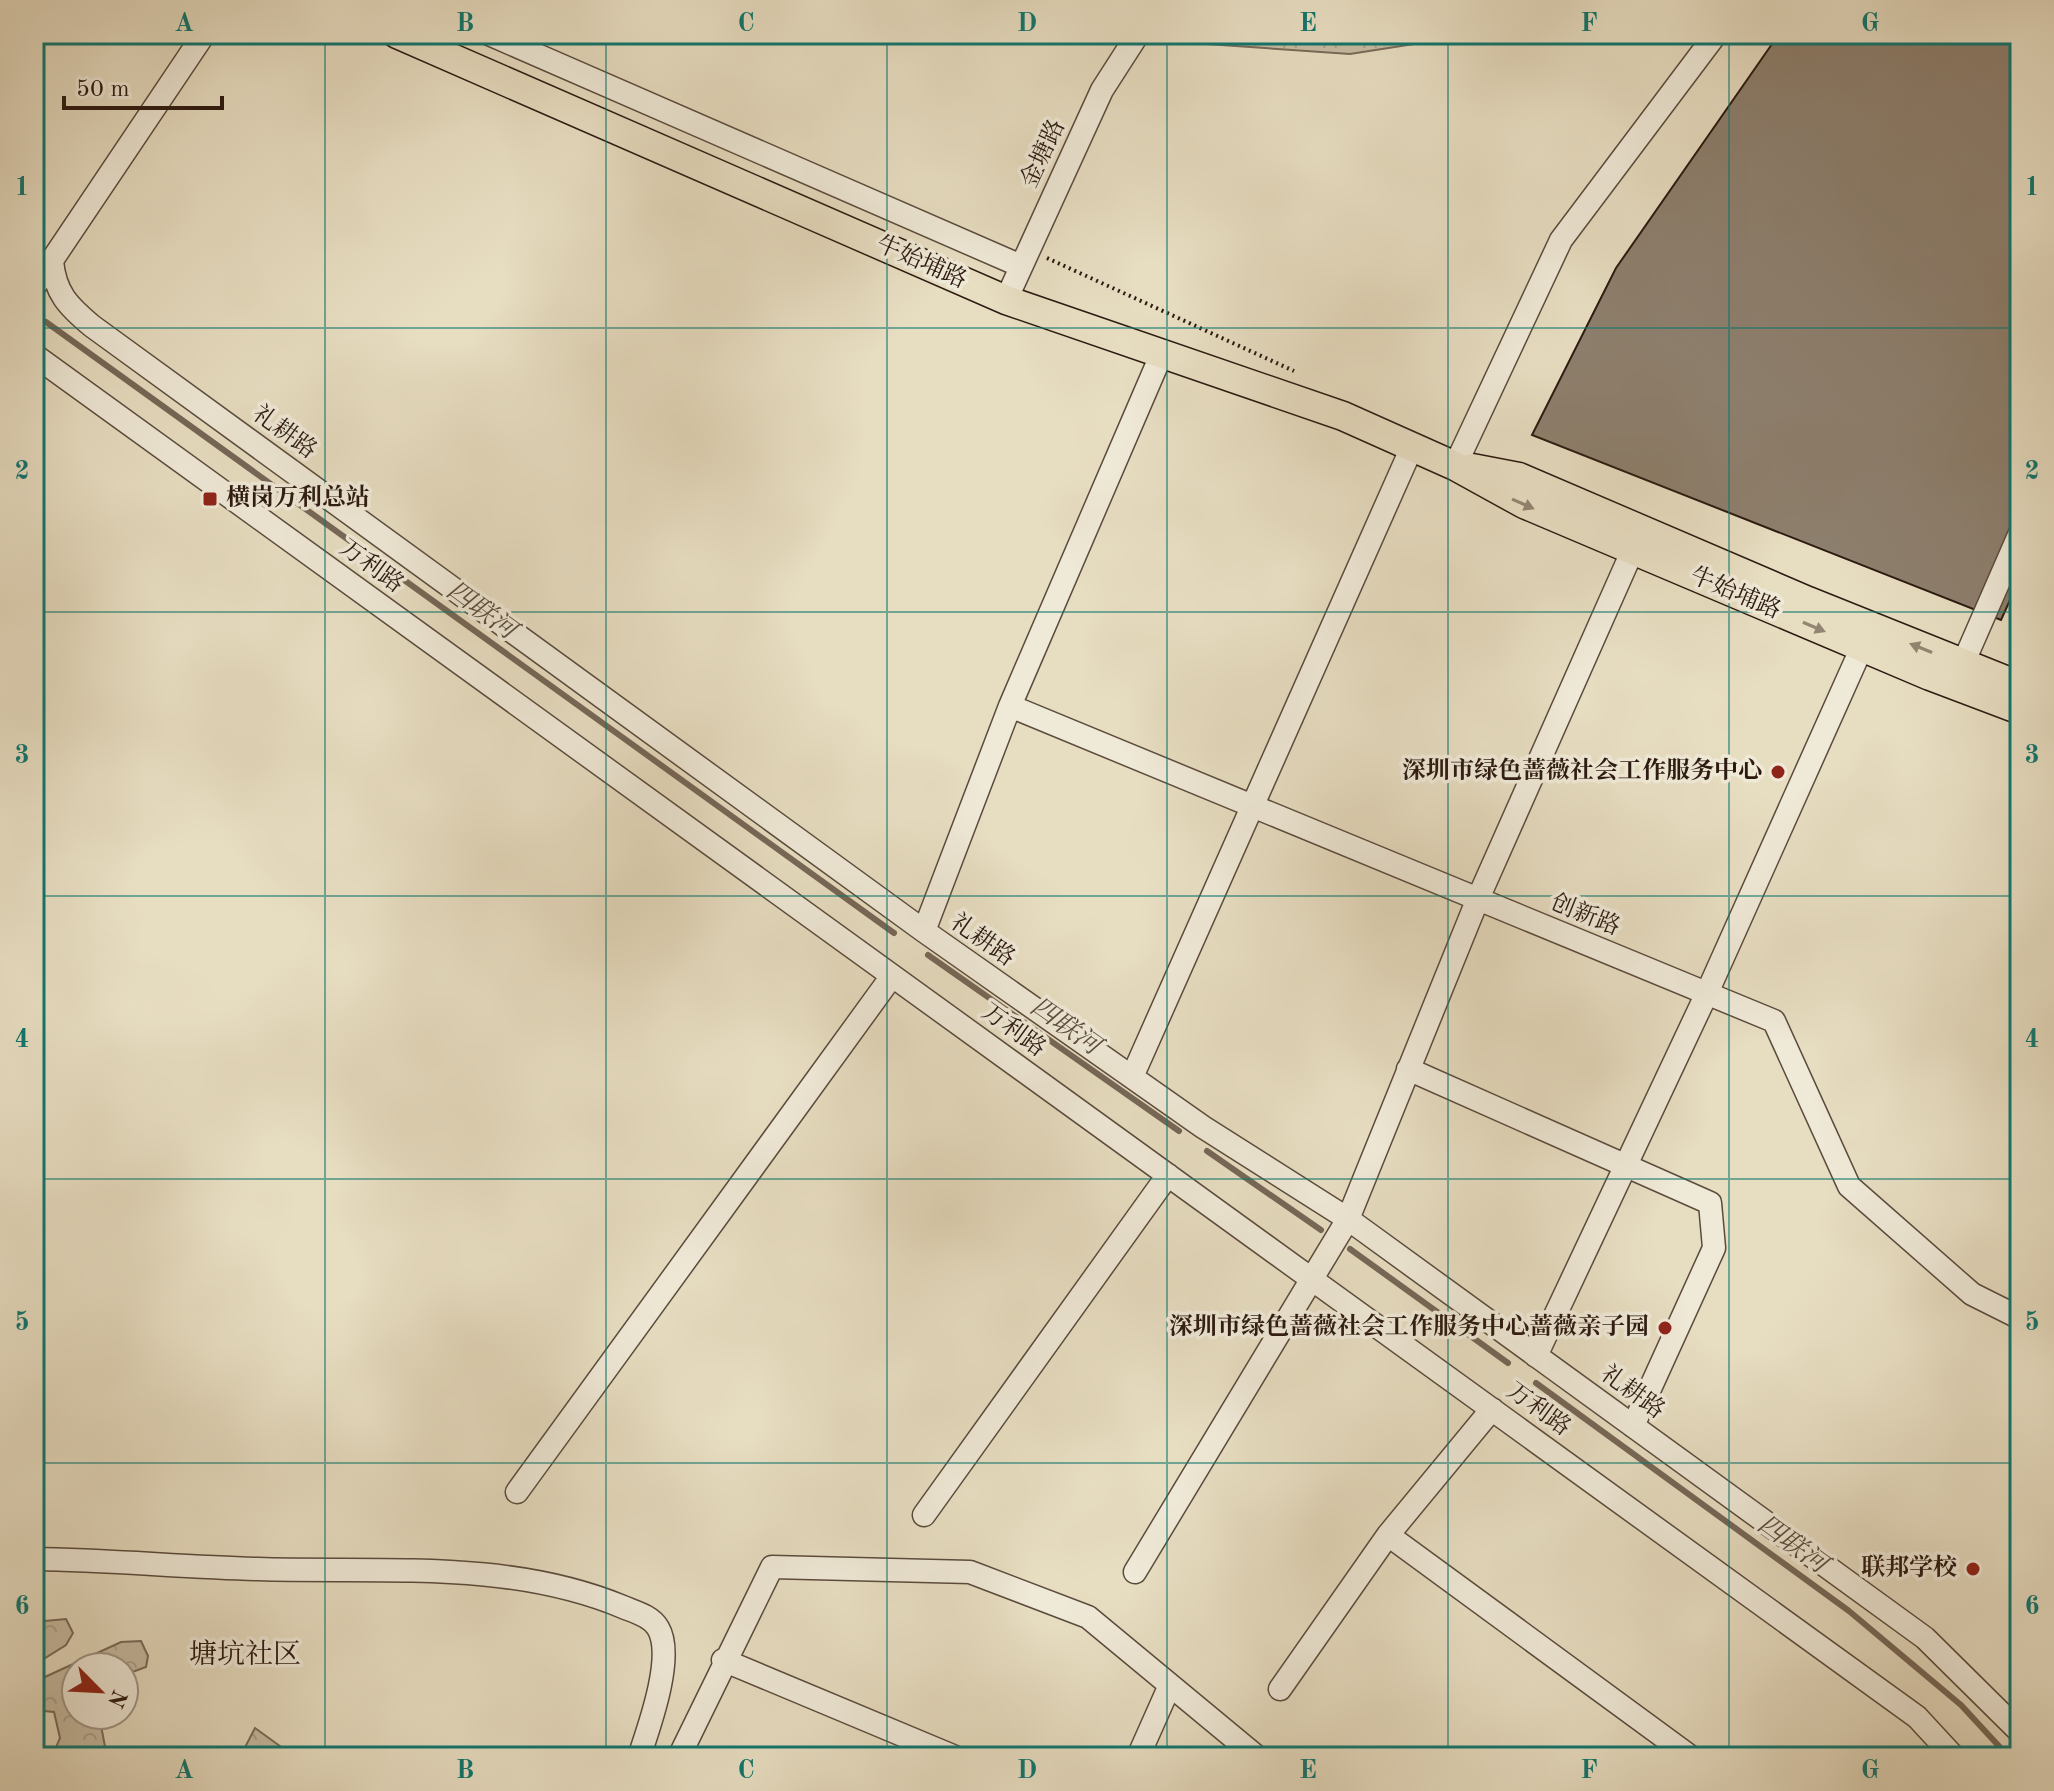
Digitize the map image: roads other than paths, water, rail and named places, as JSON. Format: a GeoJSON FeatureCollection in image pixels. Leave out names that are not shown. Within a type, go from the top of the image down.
{"type":"FeatureCollection","features":[{"type":"Feature","properties":{"kind":"main road","name":"牛始埔路"},"geometry":{"type":"LineString","coordinates":[[397,34],[1006,300],[1343,416],[1455,466],[1519,477],[1637,540],[1862,647],[1958,675],[2020,686]]}},
{"type":"Feature","properties":{"kind":"main road","name":"牛始埔路"},"geometry":{"type":"LineString","coordinates":[[1637,540],[1958,675],[2020,710]]}},
{"type":"Feature","properties":{"kind":"street"},"geometry":{"type":"LineString","coordinates":[[34,287],[204,34]]}},
{"type":"Feature","properties":{"kind":"street"},"geometry":{"type":"LineString","coordinates":[[489,34],[1021,266]]}},
{"type":"Feature","properties":{"kind":"street","name":"金塘路"},"geometry":{"type":"LineString","coordinates":[[1006,300],[1107,79],[1138,34]]}},
{"type":"Feature","properties":{"kind":"street"},"geometry":{"type":"LineString","coordinates":[[1455,466],[1561,240],[1716,34]]}},
{"type":"Feature","properties":{"kind":"street","name":"礼耕路"},"geometry":{"type":"LineString","coordinates":[[52,261],[54,281],[65,303],[92,326],[924,931],[1132,1077],[1348,1219],[1925,1638],[2020,1732]]}},
{"type":"Feature","properties":{"kind":"street"},"geometry":{"type":"LineString","coordinates":[[924,931],[1010,706],[1162,353]]}},
{"type":"Feature","properties":{"kind":"street","name":"万利路"},"geometry":{"type":"LineString","coordinates":[[34,355],[1917,1717],[1954,1757]]}},
{"type":"Feature","properties":{"kind":"street"},"geometry":{"type":"LineString","coordinates":[[1132,1077],[1412,447]]}},
{"type":"Feature","properties":{"kind":"street"},"geometry":{"type":"LineString","coordinates":[[1958,675],[2020,533]]}},
{"type":"Feature","properties":{"kind":"street"},"geometry":{"type":"LineString","coordinates":[[1135,1572],[1348,1219],[1477,901],[1637,540]]}},
{"type":"Feature","properties":{"kind":"street"},"geometry":{"type":"LineString","coordinates":[[1536,1356],[1707,993],[1862,647]]}},
{"type":"Feature","properties":{"kind":"street","name":"创新路"},"geometry":{"type":"LineString","coordinates":[[1010,706],[1774,1021],[1849,1186],[1972,1294],[2020,1318]]}},
{"type":"Feature","properties":{"kind":"street"},"geometry":{"type":"LineString","coordinates":[[517,1492],[892,976]]}},
{"type":"Feature","properties":{"kind":"street"},"geometry":{"type":"LineString","coordinates":[[1408,1069],[1710,1203],[1714,1248],[1633,1426]]}},
{"type":"Feature","properties":{"kind":"street"},"geometry":{"type":"LineString","coordinates":[[924,1515],[1168,1175]]}},
{"type":"Feature","properties":{"kind":"street"},"geometry":{"type":"LineString","coordinates":[[1280,1689],[1388,1535],[1492,1409]]}},
{"type":"Feature","properties":{"kind":"street"},"geometry":{"type":"LineString","coordinates":[[1388,1535],[1691,1757]]}},
{"type":"Feature","properties":{"kind":"street"},"geometry":{"type":"LineString","coordinates":[[34,1559],[259,1569],[423,1570],[536,1583],[605,1600],[654,1622],[664,1641],[656,1702],[639,1757]]}},
{"type":"Feature","properties":{"kind":"street"},"geometry":{"type":"LineString","coordinates":[[679,1757],[723,1660],[772,1567],[970,1572],[1088,1617],[1257,1757]]}},
{"type":"Feature","properties":{"kind":"street"},"geometry":{"type":"LineString","coordinates":[[723,1660],[955,1757]]}},
{"type":"Feature","properties":{"kind":"street"},"geometry":{"type":"LineString","coordinates":[[1138,1757],[1170,1685]]}},
{"type":"Feature","properties":{"kind":"waterway","name":"四联河"},"geometry":{"type":"LineString","coordinates":[[46,322],[894,933]]}},
{"type":"Feature","properties":{"kind":"waterway","name":"四联河"},"geometry":{"type":"LineString","coordinates":[[928,955],[1179,1131]]}},
{"type":"Feature","properties":{"kind":"waterway","name":"四联河"},"geometry":{"type":"LineString","coordinates":[[1207,1151],[1321,1230]]}},
{"type":"Feature","properties":{"kind":"waterway","name":"四联河"},"geometry":{"type":"LineString","coordinates":[[1350,1249],[1508,1363]]}},
{"type":"Feature","properties":{"kind":"waterway","name":"四联河"},"geometry":{"type":"LineString","coordinates":[[1536,1383],[1849,1611],[1961,1705],[2009,1757]]}},
{"type":"Feature","properties":{"kind":"place","name":"横岗万利总站"},"geometry":{"type":"Point","coordinates":[210,499]}},
{"type":"Feature","properties":{"kind":"place","name":"深圳市绿色蔷薇社会工作服务中心"},"geometry":{"type":"Point","coordinates":[1778,772]}},
{"type":"Feature","properties":{"kind":"place","name":"深圳市绿色蔷薇社会工作服务中心蔷薇亲子园"},"geometry":{"type":"Point","coordinates":[1665,1328]}},
{"type":"Feature","properties":{"kind":"place","name":"联邦学校"},"geometry":{"type":"Point","coordinates":[1973,1569]}},
{"type":"Feature","properties":{"kind":"district","name":"塘坑社区"},"geometry":{"type":"Point","coordinates":[245,1656]}}]}
